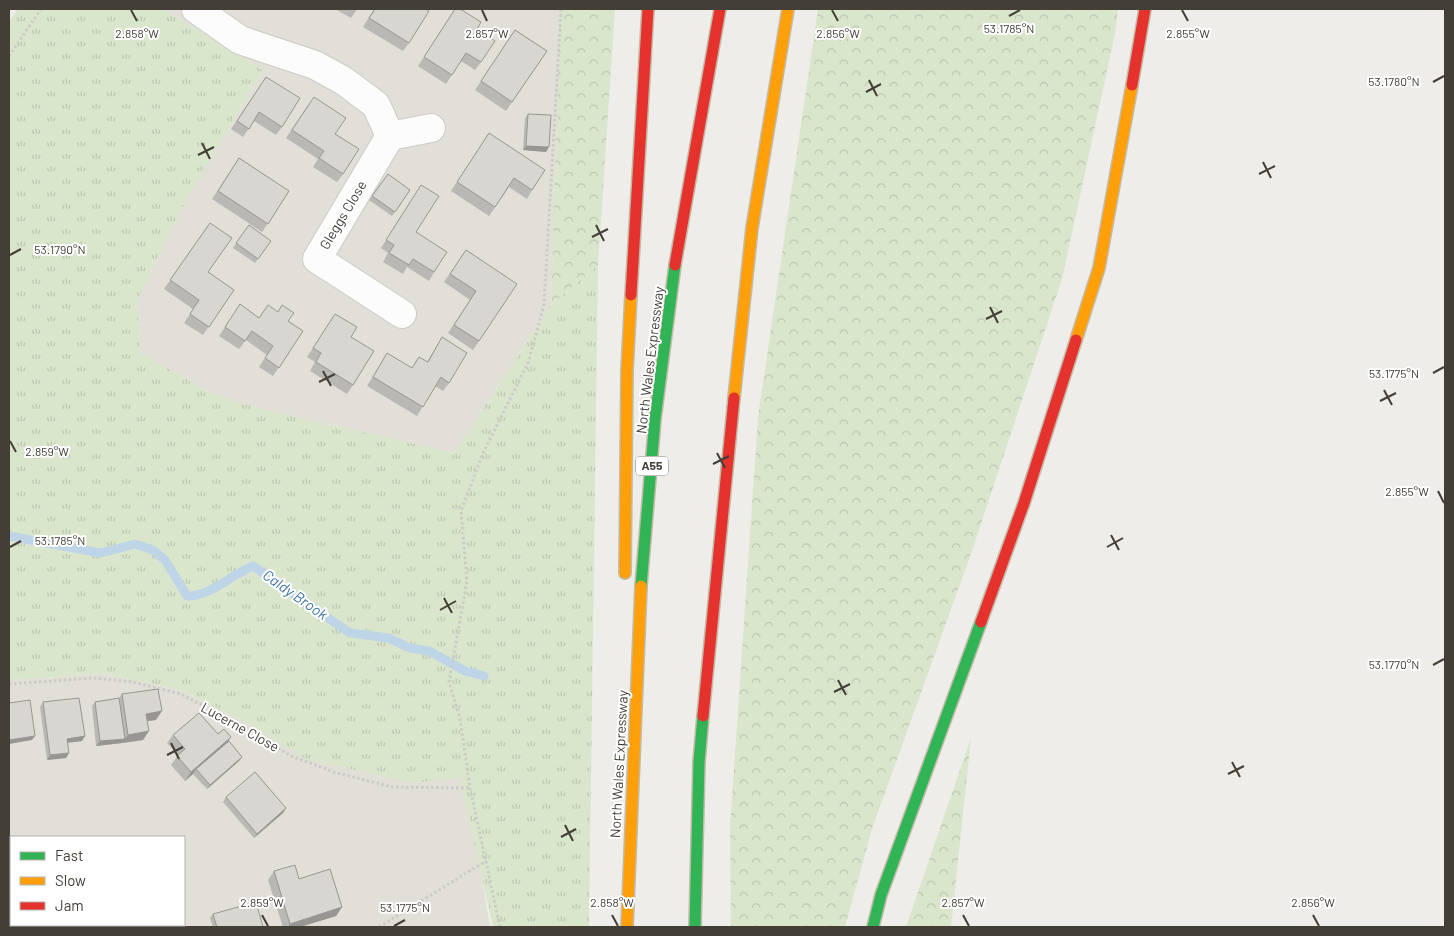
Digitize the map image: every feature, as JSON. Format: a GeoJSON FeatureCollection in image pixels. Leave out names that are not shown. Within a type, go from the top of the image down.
{"type":"FeatureCollection","features":[{"type":"Feature","properties":{"kind":"highway"},"geometry":{"type":"LineString","coordinates":[[625,589],[627,370],[648,9]]}},
{"type":"Feature","properties":{"kind":"highway","name":"North Wales Expressway"},"geometry":{"type":"LineString","coordinates":[[627,927],[643,556],[662,362],[688,190],[720,9]]}},
{"type":"Feature","properties":{"kind":"highway"},"geometry":{"type":"LineString","coordinates":[[695,927],[699,762],[724,495],[752,228],[788,9]]}},
{"type":"Feature","properties":{"kind":"highway"},"geometry":{"type":"LineString","coordinates":[[873,927],[882,895],[1024,504],[1099,268],[1145,9]]}},
{"type":"Feature","properties":{"kind":"highway"},"geometry":{"type":"LineString","coordinates":[[622,927],[624,699]]}},
{"type":"Feature","properties":{"kind":"street"},"geometry":{"type":"LineString","coordinates":[[196,9],[240,40],[315,64],[344,80],[376,105],[390,136],[431,128]]}},
{"type":"Feature","properties":{"kind":"street","name":"Gleggs Close"},"geometry":{"type":"LineString","coordinates":[[390,136],[317,259],[402,314]]}},
{"type":"Feature","properties":{"kind":"path"},"geometry":{"type":"LineString","coordinates":[[9,56],[41,9]]}},
{"type":"Feature","properties":{"kind":"path"},"geometry":{"type":"LineString","coordinates":[[500,927],[470,788],[460,718],[450,682],[455,641],[468,581],[461,511],[483,453],[528,363],[544,305],[561,9]]}},
{"type":"Feature","properties":{"kind":"path","name":"Lucerne Close"},"geometry":{"type":"LineString","coordinates":[[9,684],[93,678],[133,682],[181,694],[248,730],[291,756],[334,772],[392,787],[470,788]]}},
{"type":"Feature","properties":{"kind":"path"},"geometry":{"type":"LineString","coordinates":[[379,927],[486,861]]}},
{"type":"Feature","properties":{"kind":"shaded area"},"geometry":{"type":"Polygon","coordinates":[[[163,9],[561,9],[551,305],[454,453],[262,409],[212,394],[141,353],[137,301],[187,198],[263,70],[163,9]]]}},
{"type":"Feature","properties":{"kind":"shaded area"},"geometry":{"type":"Polygon","coordinates":[[[108,674],[183,691],[245,722],[412,783],[460,778],[480,866],[490,927],[9,927],[9,680],[108,674]]]}},
{"type":"Feature","properties":{"kind":"green space"},"geometry":{"type":"Polygon","coordinates":[[[18,9],[163,9],[263,70],[187,198],[137,301],[141,353],[212,394],[262,409],[454,453],[551,305],[598,265],[589,927],[493,927],[460,778],[412,783],[306,759],[245,722],[183,691],[108,674],[9,680],[9,21],[18,9]]]}},
{"type":"Feature","properties":{"kind":"green space"},"geometry":{"type":"Polygon","coordinates":[[[560,9],[615,9],[598,265],[551,305],[560,9]]]}},
{"type":"Feature","properties":{"kind":"green space"},"geometry":{"type":"Polygon","coordinates":[[[818,9],[1118,9],[1115,34],[1062,279],[972,551],[872,829],[845,927],[731,927],[730,827],[758,417],[818,9]]]}},
{"type":"Feature","properties":{"kind":"green space"},"geometry":{"type":"Polygon","coordinates":[[[971,738],[951,927],[906,927],[971,738]]]}},
{"type":"Feature","properties":{"kind":"building"},"geometry":{"type":"Polygon","coordinates":[[[375,9],[425,9],[429,11],[409,43],[369,18],[375,9]]]}},
{"type":"Feature","properties":{"kind":"building"},"geometry":{"type":"Polygon","coordinates":[[[455,9],[460,9],[481,22],[477,29],[495,41],[481,62],[466,53],[452,75],[424,57],[455,9]]]}},
{"type":"Feature","properties":{"kind":"building"},"geometry":{"type":"Polygon","coordinates":[[[515,30],[547,51],[512,102],[481,81],[515,30]]]}},
{"type":"Feature","properties":{"kind":"building"},"geometry":{"type":"Polygon","coordinates":[[[266,77],[300,98],[282,127],[259,112],[249,129],[237,121],[266,77]]]}},
{"type":"Feature","properties":{"kind":"building"},"geometry":{"type":"Polygon","coordinates":[[[314,97],[346,118],[335,134],[359,149],[343,174],[319,158],[324,151],[292,130],[314,97]]]}},
{"type":"Feature","properties":{"kind":"building"},"geometry":{"type":"Polygon","coordinates":[[[528,114],[551,115],[549,147],[526,146],[528,114]]]}},
{"type":"Feature","properties":{"kind":"building"},"geometry":{"type":"Polygon","coordinates":[[[489,133],[545,170],[532,190],[514,178],[495,207],[457,182],[489,133]]]}},
{"type":"Feature","properties":{"kind":"building"},"geometry":{"type":"Polygon","coordinates":[[[239,158],[289,191],[268,224],[218,191],[239,158]]]}},
{"type":"Feature","properties":{"kind":"building"},"geometry":{"type":"Polygon","coordinates":[[[388,174],[410,190],[395,212],[372,196],[388,174]]]}},
{"type":"Feature","properties":{"kind":"building"},"geometry":{"type":"Polygon","coordinates":[[[421,185],[439,196],[416,232],[447,252],[434,272],[413,259],[409,265],[389,253],[394,245],[386,240],[421,185]]]}},
{"type":"Feature","properties":{"kind":"building"},"geometry":{"type":"Polygon","coordinates":[[[210,223],[232,238],[208,272],[234,290],[209,327],[190,314],[199,300],[170,280],[210,223]]]}},
{"type":"Feature","properties":{"kind":"building"},"geometry":{"type":"Polygon","coordinates":[[[249,225],[271,241],[258,259],[236,243],[249,225]]]}},
{"type":"Feature","properties":{"kind":"building"},"geometry":{"type":"Polygon","coordinates":[[[466,250],[517,284],[479,341],[454,325],[476,291],[450,274],[466,250]]]}},
{"type":"Feature","properties":{"kind":"building"},"geometry":{"type":"Polygon","coordinates":[[[240,304],[259,318],[268,305],[278,312],[282,305],[294,313],[288,321],[303,331],[279,368],[265,358],[273,346],[252,331],[245,341],[225,327],[240,304]]]}},
{"type":"Feature","properties":{"kind":"building"},"geometry":{"type":"Polygon","coordinates":[[[335,314],[357,327],[351,337],[374,351],[353,385],[316,362],[321,353],[313,348],[335,314]]]}},
{"type":"Feature","properties":{"kind":"building"},"geometry":{"type":"Polygon","coordinates":[[[442,337],[467,353],[449,383],[441,377],[423,407],[373,377],[387,353],[412,368],[419,357],[428,362],[442,337]]]}},
{"type":"Feature","properties":{"kind":"building"},"geometry":{"type":"Polygon","coordinates":[[[158,689],[162,711],[146,714],[149,731],[128,735],[122,694],[158,689]]]}},
{"type":"Feature","properties":{"kind":"building"},"geometry":{"type":"Polygon","coordinates":[[[79,698],[85,736],[67,739],[69,753],[50,755],[43,702],[79,698]]]}},
{"type":"Feature","properties":{"kind":"building"},"geometry":{"type":"Polygon","coordinates":[[[119,698],[125,739],[100,741],[95,702],[119,698]]]}},
{"type":"Feature","properties":{"kind":"building"},"geometry":{"type":"Polygon","coordinates":[[[30,700],[35,736],[9,740],[9,703],[30,700]]]}},
{"type":"Feature","properties":{"kind":"building"},"geometry":{"type":"Polygon","coordinates":[[[199,713],[218,734],[224,729],[231,737],[191,772],[177,756],[185,749],[173,735],[199,713]]]}},
{"type":"Feature","properties":{"kind":"building"},"geometry":{"type":"Polygon","coordinates":[[[229,741],[242,757],[210,785],[196,769],[229,741]]]}},
{"type":"Feature","properties":{"kind":"building"},"geometry":{"type":"Polygon","coordinates":[[[255,772],[286,808],[257,834],[226,797],[255,772]]]}},
{"type":"Feature","properties":{"kind":"building"},"geometry":{"type":"Polygon","coordinates":[[[295,865],[299,879],[330,869],[342,907],[290,924],[274,871],[295,865]]]}},
{"type":"Feature","properties":{"kind":"building"},"geometry":{"type":"Polygon","coordinates":[[[9,883],[10,883],[10,904],[9,883]]]}},
{"type":"Feature","properties":{"kind":"building"},"geometry":{"type":"Polygon","coordinates":[[[256,902],[263,927],[217,927],[213,914],[256,902]]]}},
{"type":"Feature","properties":{"kind":"building"},"geometry":{"type":"Polygon","coordinates":[[[9,908],[10,926],[21,927],[9,927],[9,908]]]}},
{"type":"Feature","properties":{"kind":"building"},"geometry":{"type":"Polygon","coordinates":[[[117,926],[155,926],[155,927],[117,926]]]}},
{"type":"Feature","properties":{"kind":"waterway","name":"Caldy Brook"},"geometry":{"type":"LineString","coordinates":[[9,536],[101,553],[135,544],[153,550],[165,560],[187,596],[205,593],[253,566],[350,633],[389,638],[409,648],[429,651],[465,671],[484,676]]}},
{"type":"Feature","properties":{"kind":"traffic: fast"},"geometry":{"type":"LineString","coordinates":[[641,586],[655,419],[675,265]]}},
{"type":"Feature","properties":{"kind":"traffic: fast"},"geometry":{"type":"LineString","coordinates":[[873,927],[881,895],[981,622]]}},
{"type":"Feature","properties":{"kind":"traffic: fast"},"geometry":{"type":"LineString","coordinates":[[695,927],[699,762],[703,716]]}},
{"type":"Feature","properties":{"kind":"traffic: slow"},"geometry":{"type":"LineString","coordinates":[[734,398],[752,228],[788,9]]}},
{"type":"Feature","properties":{"kind":"traffic: slow"},"geometry":{"type":"LineString","coordinates":[[1076,340],[1099,268],[1132,85]]}},
{"type":"Feature","properties":{"kind":"traffic: slow"},"geometry":{"type":"LineString","coordinates":[[625,573],[627,370],[631,295]]}},
{"type":"Feature","properties":{"kind":"traffic: slow"},"geometry":{"type":"LineString","coordinates":[[627,927],[641,586]]}},
{"type":"Feature","properties":{"kind":"traffic: jam"},"geometry":{"type":"LineString","coordinates":[[631,295],[648,9]]}},
{"type":"Feature","properties":{"kind":"traffic: jam"},"geometry":{"type":"LineString","coordinates":[[675,265],[720,9]]}},
{"type":"Feature","properties":{"kind":"traffic: jam"},"geometry":{"type":"LineString","coordinates":[[1132,85],[1145,9]]}},
{"type":"Feature","properties":{"kind":"traffic: jam"},"geometry":{"type":"LineString","coordinates":[[981,622],[1024,503],[1076,340]]}},
{"type":"Feature","properties":{"kind":"traffic: jam"},"geometry":{"type":"LineString","coordinates":[[703,716],[734,398]]}}]}
